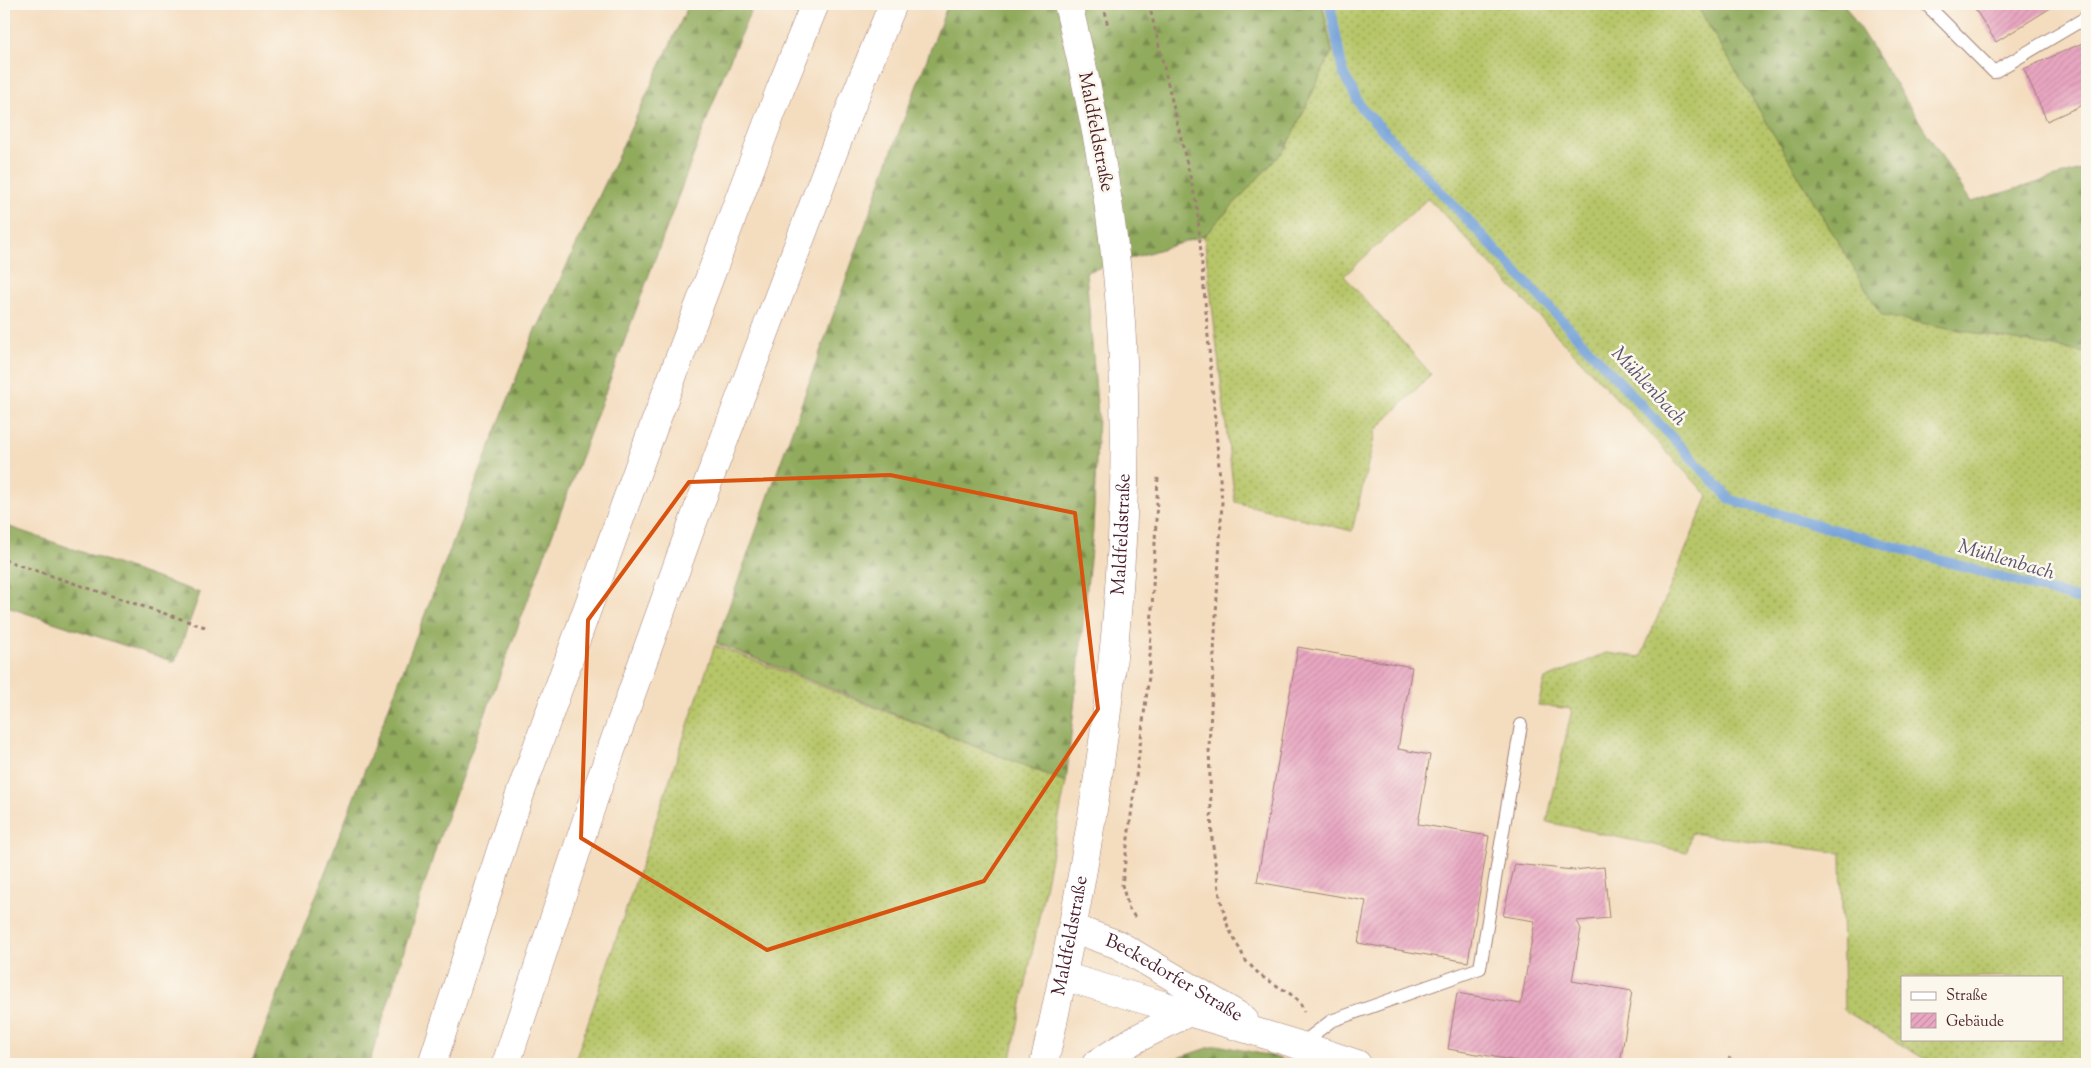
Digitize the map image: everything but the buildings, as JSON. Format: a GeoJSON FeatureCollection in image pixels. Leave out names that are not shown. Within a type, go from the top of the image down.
{"type":"FeatureCollection","features":[{"type":"Feature","properties":{"kind":"main road"},"geometry":{"type":"LineString","coordinates":[[432,1064],[510,822],[639,464],[780,90],[815,4]]}},
{"type":"Feature","properties":{"kind":"main road"},"geometry":{"type":"LineString","coordinates":[[506,1064],[594,798],[690,530],[844,124],[893,4]]}},
{"type":"Feature","properties":{"kind":"main road","name":"Maldfeldstraße"},"geometry":{"type":"LineString","coordinates":[[1044,1064],[1064,976],[1113,675],[1123,537],[1125,425],[1119,295],[1106,184],[1068,4]]}},
{"type":"Feature","properties":{"kind":"main road","name":"Beckedorfer Straße"},"geometry":{"type":"LineString","coordinates":[[1072,928],[1119,945],[1271,1035]]}},
{"type":"Feature","properties":{"kind":"main road","name":"Beckedorfer Straße"},"geometry":{"type":"LineString","coordinates":[[1064,976],[1187,1013],[1301,1044],[1357,1064]]}},
{"type":"Feature","properties":{"kind":"main road"},"geometry":{"type":"LineString","coordinates":[[1096,1064],[1134,1040],[1187,1013]]}},
{"type":"Feature","properties":{"kind":"lane"},"geometry":{"type":"LineString","coordinates":[[1926,4],[1994,72],[2087,17]]}},
{"type":"Feature","properties":{"kind":"lane"},"geometry":{"type":"LineString","coordinates":[[1301,1044],[1331,1021],[1480,968],[1521,725]]}},
{"type":"Feature","properties":{"kind":"path"},"geometry":{"type":"LineString","coordinates":[[1149,4],[1197,206],[1222,502],[1210,747],[1212,838],[1220,897],[1228,927],[1246,961],[1261,976],[1300,1002],[1304,1012],[1301,1044]]}},
{"type":"Feature","properties":{"kind":"path"},"geometry":{"type":"LineString","coordinates":[[4,560],[205,627]]}},
{"type":"Feature","properties":{"kind":"highlighted area"},"geometry":{"type":"Polygon","coordinates":[[[890,475],[1075,513],[1098,709],[984,881],[767,950],[581,838],[588,620],[689,482],[890,475]]]}},
{"type":"Feature","properties":{"kind":"green space"},"geometry":{"type":"Polygon","coordinates":[[[689,4],[754,4],[725,71],[438,841],[369,1064],[251,1064],[536,327],[538,327],[689,4]]]}},
{"type":"Feature","properties":{"kind":"green space"},"geometry":{"type":"Polygon","coordinates":[[[948,4],[1322,4],[1332,51],[1286,148],[1204,236],[1086,272],[1098,416],[1093,531],[1066,782],[716,643],[894,145],[948,4]]]}},
{"type":"Feature","properties":{"kind":"green space"},"geometry":{"type":"Polygon","coordinates":[[[1322,4],[1696,4],[1882,315],[2087,353],[2087,1064],[1933,1064],[1844,1010],[1841,853],[1691,833],[1687,852],[1547,822],[1572,709],[1538,705],[1545,679],[1606,653],[1641,657],[1708,496],[1428,198],[1344,276],[1431,374],[1376,430],[1352,531],[1235,502],[1204,236],[1286,148],[1332,51],[1322,4]]]}},
{"type":"Feature","properties":{"kind":"green space"},"geometry":{"type":"Polygon","coordinates":[[[1696,4],[1844,4],[1971,202],[2087,168],[2087,353],[1882,316],[1696,4]]]}},
{"type":"Feature","properties":{"kind":"green space"},"geometry":{"type":"Polygon","coordinates":[[[4,525],[200,593],[175,662],[4,606],[4,525]]]}},
{"type":"Feature","properties":{"kind":"green space"},"geometry":{"type":"Polygon","coordinates":[[[715,645],[1066,782],[1010,1064],[574,1064],[715,645]]]}},
{"type":"Feature","properties":{"kind":"green space"},"geometry":{"type":"Polygon","coordinates":[[[1217,1045],[1272,1056],[1294,1064],[1160,1064],[1217,1045]]]}},
{"type":"Feature","properties":{"kind":"waterway","name":"Mühlenbach"},"geometry":{"type":"LineString","coordinates":[[1330,4],[1343,73],[1361,107],[1731,500],[2087,602]]}}]}
